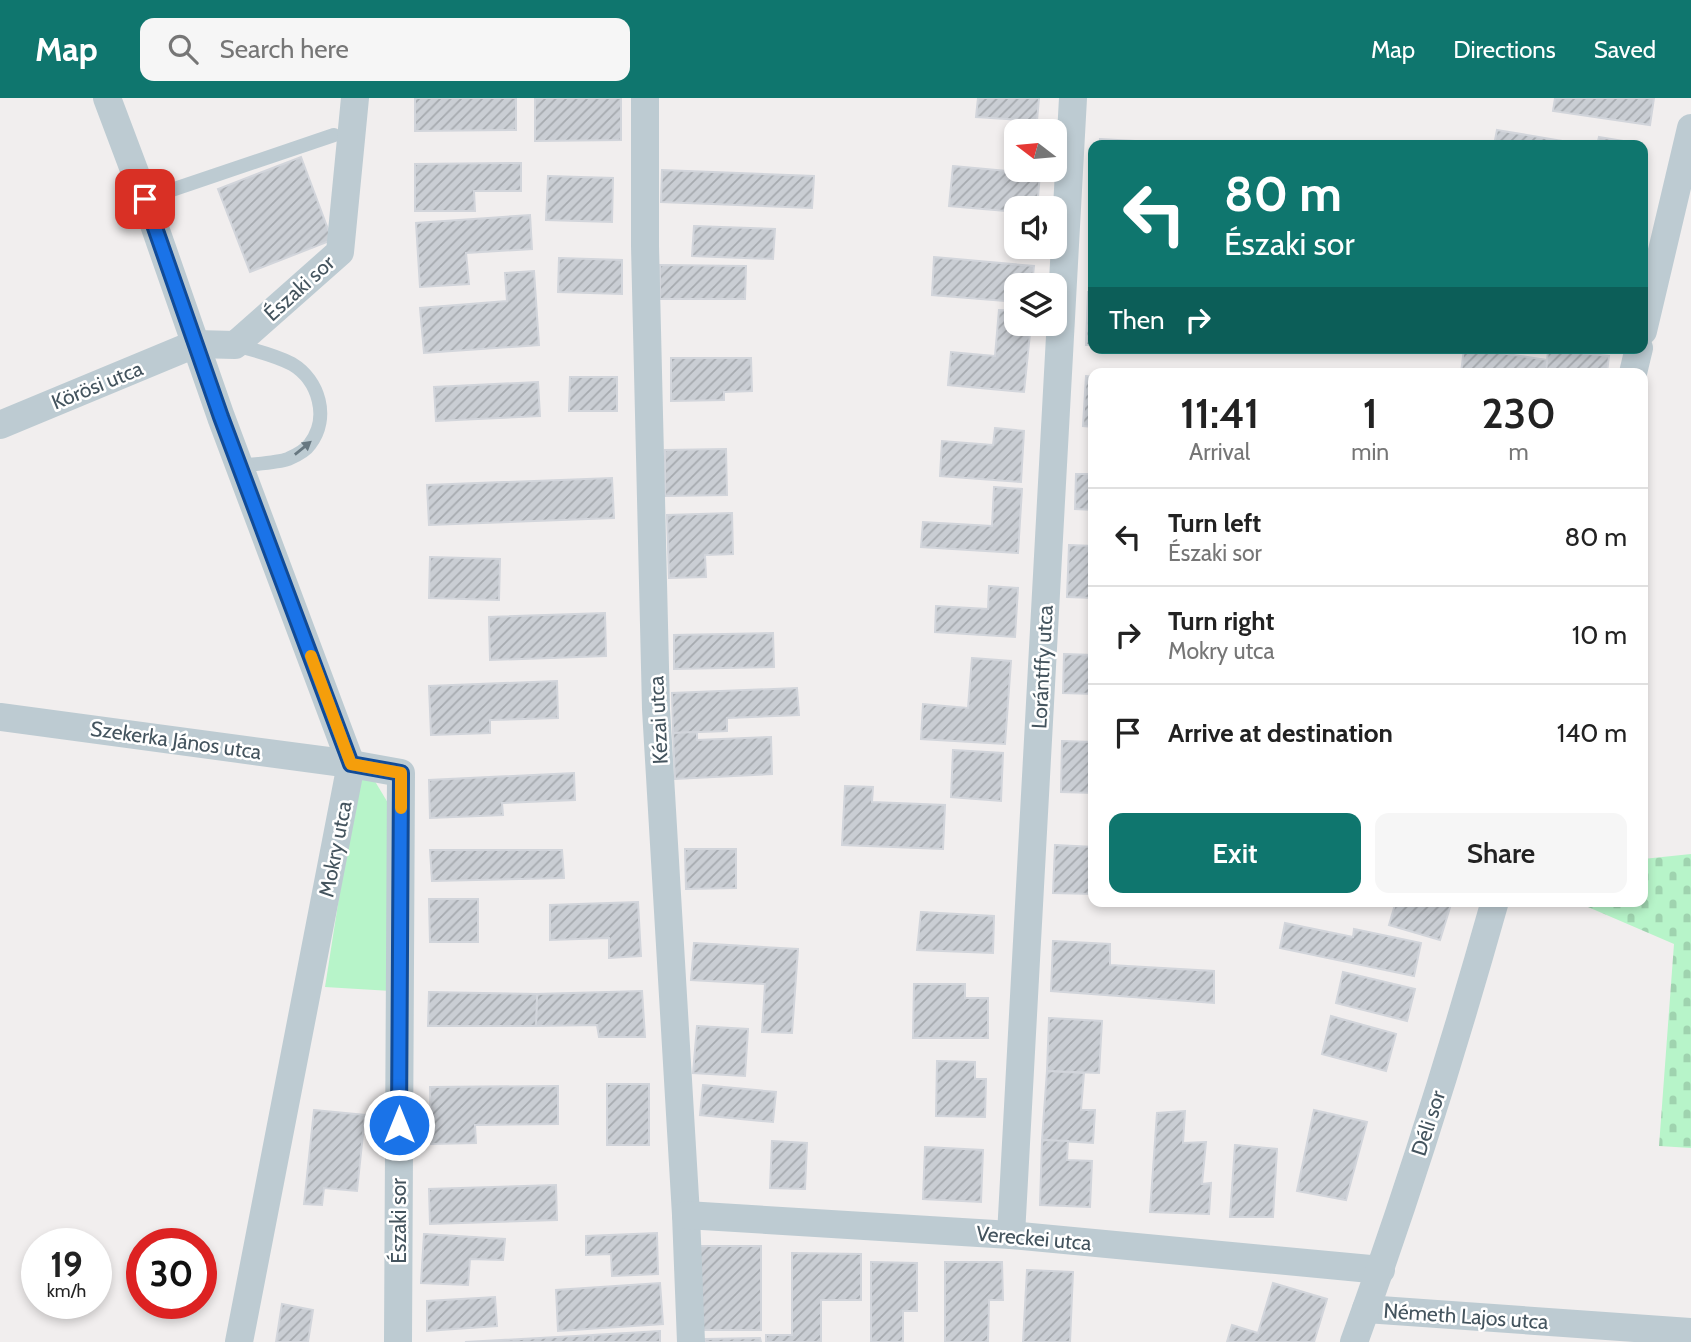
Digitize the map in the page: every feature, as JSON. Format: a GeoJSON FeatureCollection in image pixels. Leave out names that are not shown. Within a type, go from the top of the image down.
{"type":"FeatureCollection","features":[{"type":"Feature","properties":{"kind":"street"},"geometry":{"type":"LineString","coordinates":[[107,98],[351,764]]}},
{"type":"Feature","properties":{"kind":"street","name":"Északi sor"},"geometry":{"type":"LineString","coordinates":[[235,345],[340,252],[355,98]]}},
{"type":"Feature","properties":{"kind":"street","name":"Kézai utca"},"geometry":{"type":"LineString","coordinates":[[645,98],[645,246],[656,709],[691,1342]]}},
{"type":"Feature","properties":{"kind":"street","name":"Lorántffy utca"},"geometry":{"type":"LineString","coordinates":[[1011,1235],[1073,98]]}},
{"type":"Feature","properties":{"kind":"street"},"geometry":{"type":"LineString","coordinates":[[1648,310],[1691,128]]}},
{"type":"Feature","properties":{"kind":"street"},"geometry":{"type":"LineString","coordinates":[[195,344],[235,345]]}},
{"type":"Feature","properties":{"kind":"street","name":"Körösi utca"},"geometry":{"type":"LineString","coordinates":[[0,425],[195,344]]}},
{"type":"Feature","properties":{"kind":"street","name":"Szekerka János utca"},"geometry":{"type":"LineString","coordinates":[[0,717],[351,764]]}},
{"type":"Feature","properties":{"kind":"street","name":"Északi sor"},"geometry":{"type":"LineString","coordinates":[[351,764],[401,773],[398,1342]]}},
{"type":"Feature","properties":{"kind":"street","name":"Mokry utca"},"geometry":{"type":"LineString","coordinates":[[239,1342],[351,764]]}},
{"type":"Feature","properties":{"kind":"street","name":"Déli sor"},"geometry":{"type":"LineString","coordinates":[[1354,1342],[1381,1270],[1470,991],[1493,907]]}},
{"type":"Feature","properties":{"kind":"street","name":"Vereckei utca"},"geometry":{"type":"LineString","coordinates":[[686,1215],[1011,1235],[1381,1270]]}},
{"type":"Feature","properties":{"kind":"street","name":"Németh Lajos utca"},"geometry":{"type":"LineString","coordinates":[[1366,1309],[1691,1332]]}},
{"type":"Feature","properties":{"kind":"lane"},"geometry":{"type":"LineString","coordinates":[[145,199],[334,135]]}},
{"type":"Feature","properties":{"kind":"lane"},"geometry":{"type":"LineString","coordinates":[[235,345],[268,354],[292,365],[307,376],[321,409],[319,426],[310,446],[286,460],[240,466]]}},
{"type":"Feature","properties":{"kind":"green space"},"geometry":{"type":"Polygon","coordinates":[[[358,776],[373,778],[388,803],[391,991],[325,987],[358,776]]]}},
{"type":"Feature","properties":{"kind":"green space"},"geometry":{"type":"Polygon","coordinates":[[[1691,854],[1691,1148],[1659,1146],[1674,944],[1588,907],[1648,907],[1648,858],[1691,854]]]}},
{"type":"Feature","properties":{"kind":"building"},"geometry":{"type":"Polygon","coordinates":[[[415,98],[516,98],[516,130],[415,131],[415,98]]]}},
{"type":"Feature","properties":{"kind":"building"},"geometry":{"type":"Polygon","coordinates":[[[535,98],[621,98],[621,140],[535,141],[535,98]]]}},
{"type":"Feature","properties":{"kind":"building"},"geometry":{"type":"Polygon","coordinates":[[[978,98],[1039,98],[1037,119],[976,117],[978,98]]]}},
{"type":"Feature","properties":{"kind":"building"},"geometry":{"type":"Polygon","coordinates":[[[1555,98],[1654,98],[1650,125],[1553,111],[1555,98]]]}},
{"type":"Feature","properties":{"kind":"building"},"geometry":{"type":"Polygon","coordinates":[[[1497,130],[1556,140],[1495,140],[1497,130]]]}},
{"type":"Feature","properties":{"kind":"building"},"geometry":{"type":"Polygon","coordinates":[[[301,157],[332,240],[250,272],[218,189],[301,157]]]}},
{"type":"Feature","properties":{"kind":"building"},"geometry":{"type":"Polygon","coordinates":[[[521,163],[521,191],[474,191],[475,211],[415,211],[415,164],[521,163]]]}},
{"type":"Feature","properties":{"kind":"building"},"geometry":{"type":"Polygon","coordinates":[[[953,166],[1004,171],[1004,182],[1039,182],[1038,196],[1004,196],[1004,211],[949,206],[953,166]]]}},
{"type":"Feature","properties":{"kind":"building"},"geometry":{"type":"Polygon","coordinates":[[[662,170],[814,176],[812,208],[661,202],[662,170]]]}},
{"type":"Feature","properties":{"kind":"building"},"geometry":{"type":"Polygon","coordinates":[[[548,176],[613,178],[612,222],[546,220],[548,176]]]}},
{"type":"Feature","properties":{"kind":"building"},"geometry":{"type":"Polygon","coordinates":[[[530,215],[532,249],[466,253],[469,284],[420,287],[416,223],[530,215]]]}},
{"type":"Feature","properties":{"kind":"building"},"geometry":{"type":"Polygon","coordinates":[[[694,226],[775,229],[773,259],[692,256],[694,226]]]}},
{"type":"Feature","properties":{"kind":"building"},"geometry":{"type":"Polygon","coordinates":[[[934,257],[1034,266],[1033,273],[1004,273],[1004,301],[932,295],[934,257]]]}},
{"type":"Feature","properties":{"kind":"building"},"geometry":{"type":"Polygon","coordinates":[[[559,258],[622,260],[622,294],[558,292],[559,258]]]}},
{"type":"Feature","properties":{"kind":"building"},"geometry":{"type":"Polygon","coordinates":[[[660,265],[746,266],[745,299],[660,299],[660,265]]]}},
{"type":"Feature","properties":{"kind":"building"},"geometry":{"type":"Polygon","coordinates":[[[534,271],[539,345],[424,353],[420,308],[507,301],[505,273],[534,271]]]}},
{"type":"Feature","properties":{"kind":"building"},"geometry":{"type":"Polygon","coordinates":[[[1088,292],[1088,345],[1086,345],[1088,292]]]}},
{"type":"Feature","properties":{"kind":"building"},"geometry":{"type":"Polygon","coordinates":[[[999,310],[1004,310],[1004,336],[1030,336],[1024,392],[948,385],[951,352],[995,356],[999,310]]]}},
{"type":"Feature","properties":{"kind":"building"},"geometry":{"type":"Polygon","coordinates":[[[1463,354],[1506,354],[1548,360],[1547,368],[1462,368],[1463,354]]]}},
{"type":"Feature","properties":{"kind":"building"},"geometry":{"type":"Polygon","coordinates":[[[1548,354],[1609,356],[1608,368],[1546,368],[1548,354]]]}},
{"type":"Feature","properties":{"kind":"building"},"geometry":{"type":"Polygon","coordinates":[[[671,358],[751,358],[752,391],[724,392],[724,400],[671,401],[671,358]]]}},
{"type":"Feature","properties":{"kind":"building"},"geometry":{"type":"Polygon","coordinates":[[[1086,376],[1088,426],[1083,426],[1086,376]]]}},
{"type":"Feature","properties":{"kind":"building"},"geometry":{"type":"Polygon","coordinates":[[[570,377],[617,377],[617,411],[569,411],[570,377]]]}},
{"type":"Feature","properties":{"kind":"building"},"geometry":{"type":"Polygon","coordinates":[[[538,382],[540,416],[436,421],[434,387],[538,382]]]}},
{"type":"Feature","properties":{"kind":"building"},"geometry":{"type":"Polygon","coordinates":[[[995,428],[1024,431],[1021,482],[940,476],[942,441],[993,445],[995,428]]]}},
{"type":"Feature","properties":{"kind":"building"},"geometry":{"type":"Polygon","coordinates":[[[726,449],[727,495],[665,496],[665,450],[726,449]]]}},
{"type":"Feature","properties":{"kind":"building"},"geometry":{"type":"Polygon","coordinates":[[[1076,474],[1088,474],[1088,510],[1075,509],[1076,474]]]}},
{"type":"Feature","properties":{"kind":"building"},"geometry":{"type":"Polygon","coordinates":[[[612,478],[614,518],[429,525],[427,485],[612,478]]]}},
{"type":"Feature","properties":{"kind":"building"},"geometry":{"type":"Polygon","coordinates":[[[994,487],[1022,489],[1018,553],[921,547],[923,522],[992,526],[994,487]]]}},
{"type":"Feature","properties":{"kind":"building"},"geometry":{"type":"Polygon","coordinates":[[[732,513],[733,554],[705,555],[706,577],[669,578],[667,515],[732,513]]]}},
{"type":"Feature","properties":{"kind":"building"},"geometry":{"type":"Polygon","coordinates":[[[1069,545],[1088,546],[1088,598],[1067,597],[1069,545]]]}},
{"type":"Feature","properties":{"kind":"building"},"geometry":{"type":"Polygon","coordinates":[[[430,557],[500,559],[499,600],[429,598],[430,557]]]}},
{"type":"Feature","properties":{"kind":"building"},"geometry":{"type":"Polygon","coordinates":[[[989,586],[1018,588],[1015,637],[935,632],[936,606],[988,609],[989,586]]]}},
{"type":"Feature","properties":{"kind":"building"},"geometry":{"type":"Polygon","coordinates":[[[605,613],[606,656],[490,660],[489,617],[605,613]]]}},
{"type":"Feature","properties":{"kind":"building"},"geometry":{"type":"Polygon","coordinates":[[[773,633],[774,667],[674,669],[674,635],[773,633]]]}},
{"type":"Feature","properties":{"kind":"building"},"geometry":{"type":"Polygon","coordinates":[[[1064,654],[1088,655],[1088,694],[1063,693],[1064,654]]]}},
{"type":"Feature","properties":{"kind":"building"},"geometry":{"type":"Polygon","coordinates":[[[972,658],[1011,661],[1005,744],[921,739],[923,704],[968,708],[972,658]]]}},
{"type":"Feature","properties":{"kind":"building"},"geometry":{"type":"Polygon","coordinates":[[[557,681],[558,718],[490,720],[490,733],[431,735],[429,686],[557,681]]]}},
{"type":"Feature","properties":{"kind":"building"},"geometry":{"type":"Polygon","coordinates":[[[797,688],[799,715],[727,718],[727,731],[673,733],[672,693],[797,688]]]}},
{"type":"Feature","properties":{"kind":"building"},"geometry":{"type":"Polygon","coordinates":[[[697,732],[697,740],[771,737],[772,774],[675,779],[673,733],[697,732]]]}},
{"type":"Feature","properties":{"kind":"building"},"geometry":{"type":"Polygon","coordinates":[[[1062,741],[1088,742],[1088,793],[1061,792],[1062,741]]]}},
{"type":"Feature","properties":{"kind":"building"},"geometry":{"type":"Polygon","coordinates":[[[953,750],[1003,753],[1001,801],[951,797],[953,750]]]}},
{"type":"Feature","properties":{"kind":"building"},"geometry":{"type":"Polygon","coordinates":[[[574,773],[575,800],[502,803],[503,815],[430,818],[429,780],[574,773]]]}},
{"type":"Feature","properties":{"kind":"building"},"geometry":{"type":"Polygon","coordinates":[[[845,786],[873,787],[872,802],[945,805],[943,849],[842,845],[845,786]]]}},
{"type":"Feature","properties":{"kind":"building"},"geometry":{"type":"Polygon","coordinates":[[[1055,845],[1088,847],[1088,894],[1053,893],[1055,845]]]}},
{"type":"Feature","properties":{"kind":"building"},"geometry":{"type":"Polygon","coordinates":[[[685,849],[736,849],[736,888],[686,889],[685,849]]]}},
{"type":"Feature","properties":{"kind":"building"},"geometry":{"type":"Polygon","coordinates":[[[430,850],[562,850],[564,878],[432,881],[430,850]]]}},
{"type":"Feature","properties":{"kind":"building"},"geometry":{"type":"Polygon","coordinates":[[[429,899],[478,899],[478,942],[430,942],[429,899]]]}},
{"type":"Feature","properties":{"kind":"building"},"geometry":{"type":"Polygon","coordinates":[[[638,902],[641,956],[609,958],[609,938],[550,940],[550,905],[638,902]]]}},
{"type":"Feature","properties":{"kind":"building"},"geometry":{"type":"Polygon","coordinates":[[[1394,907],[1450,907],[1440,940],[1389,925],[1394,907]]]}},
{"type":"Feature","properties":{"kind":"building"},"geometry":{"type":"Polygon","coordinates":[[[921,912],[994,916],[993,953],[917,950],[921,912]]]}},
{"type":"Feature","properties":{"kind":"building"},"geometry":{"type":"Polygon","coordinates":[[[1285,923],[1353,937],[1354,929],[1421,943],[1414,976],[1280,948],[1285,923]]]}},
{"type":"Feature","properties":{"kind":"building"},"geometry":{"type":"Polygon","coordinates":[[[1053,941],[1110,944],[1110,965],[1214,971],[1214,1003],[1051,991],[1053,941]]]}},
{"type":"Feature","properties":{"kind":"building"},"geometry":{"type":"Polygon","coordinates":[[[694,943],[798,949],[792,1033],[762,1032],[765,984],[691,980],[694,943]]]}},
{"type":"Feature","properties":{"kind":"building"},"geometry":{"type":"Polygon","coordinates":[[[1343,972],[1415,989],[1407,1021],[1336,1003],[1343,972]]]}},
{"type":"Feature","properties":{"kind":"building"},"geometry":{"type":"Polygon","coordinates":[[[914,984],[965,984],[965,998],[988,998],[988,1038],[913,1038],[914,984]]]}},
{"type":"Feature","properties":{"kind":"building"},"geometry":{"type":"Polygon","coordinates":[[[642,991],[645,1037],[599,1037],[597,1025],[536,1026],[537,994],[642,991]]]}},
{"type":"Feature","properties":{"kind":"building"},"geometry":{"type":"Polygon","coordinates":[[[429,992],[537,994],[536,1026],[428,1026],[429,992]]]}},
{"type":"Feature","properties":{"kind":"building"},"geometry":{"type":"Polygon","coordinates":[[[1331,1016],[1396,1034],[1386,1071],[1322,1054],[1331,1016]]]}},
{"type":"Feature","properties":{"kind":"building"},"geometry":{"type":"Polygon","coordinates":[[[1049,1018],[1102,1021],[1099,1073],[1047,1071],[1049,1018]]]}},
{"type":"Feature","properties":{"kind":"building"},"geometry":{"type":"Polygon","coordinates":[[[697,1026],[748,1029],[745,1076],[693,1073],[697,1026]]]}},
{"type":"Feature","properties":{"kind":"building"},"geometry":{"type":"Polygon","coordinates":[[[937,1061],[975,1062],[975,1079],[986,1079],[985,1117],[936,1116],[937,1061]]]}},
{"type":"Feature","properties":{"kind":"building"},"geometry":{"type":"Polygon","coordinates":[[[1047,1071],[1084,1073],[1081,1110],[1095,1110],[1093,1143],[1042,1140],[1047,1071]]]}},
{"type":"Feature","properties":{"kind":"building"},"geometry":{"type":"Polygon","coordinates":[[[607,1084],[649,1084],[649,1145],[607,1145],[607,1084]]]}},
{"type":"Feature","properties":{"kind":"building"},"geometry":{"type":"Polygon","coordinates":[[[703,1085],[776,1092],[773,1122],[700,1115],[703,1085]]]}},
{"type":"Feature","properties":{"kind":"building"},"geometry":{"type":"Polygon","coordinates":[[[558,1086],[558,1124],[475,1125],[476,1143],[431,1144],[430,1087],[558,1086]]]}},
{"type":"Feature","properties":{"kind":"building"},"geometry":{"type":"Polygon","coordinates":[[[314,1110],[365,1115],[357,1191],[324,1188],[322,1205],[304,1204],[314,1110]]]}},
{"type":"Feature","properties":{"kind":"building"},"geometry":{"type":"Polygon","coordinates":[[[1314,1110],[1367,1122],[1346,1200],[1297,1191],[1314,1110]]]}},
{"type":"Feature","properties":{"kind":"building"},"geometry":{"type":"Polygon","coordinates":[[[1185,1111],[1183,1143],[1206,1142],[1202,1184],[1211,1183],[1209,1214],[1150,1212],[1157,1113],[1185,1111]]]}},
{"type":"Feature","properties":{"kind":"building"},"geometry":{"type":"Polygon","coordinates":[[[1042,1140],[1068,1141],[1067,1160],[1092,1161],[1090,1207],[1040,1205],[1042,1140]]]}},
{"type":"Feature","properties":{"kind":"building"},"geometry":{"type":"Polygon","coordinates":[[[772,1141],[807,1143],[805,1189],[770,1188],[772,1141]]]}},
{"type":"Feature","properties":{"kind":"building"},"geometry":{"type":"Polygon","coordinates":[[[1235,1145],[1277,1149],[1273,1217],[1230,1217],[1235,1145]]]}},
{"type":"Feature","properties":{"kind":"building"},"geometry":{"type":"Polygon","coordinates":[[[925,1147],[983,1150],[981,1202],[923,1199],[925,1147]]]}},
{"type":"Feature","properties":{"kind":"building"},"geometry":{"type":"Polygon","coordinates":[[[556,1185],[557,1220],[430,1224],[429,1189],[556,1185]]]}},
{"type":"Feature","properties":{"kind":"building"},"geometry":{"type":"Polygon","coordinates":[[[657,1233],[658,1274],[612,1276],[611,1254],[586,1255],[586,1236],[657,1233]]]}},
{"type":"Feature","properties":{"kind":"building"},"geometry":{"type":"Polygon","coordinates":[[[424,1234],[505,1239],[503,1260],[470,1259],[468,1285],[421,1283],[424,1234]]]}},
{"type":"Feature","properties":{"kind":"building"},"geometry":{"type":"Polygon","coordinates":[[[700,1246],[761,1246],[761,1330],[700,1330],[700,1246]]]}},
{"type":"Feature","properties":{"kind":"building"},"geometry":{"type":"Polygon","coordinates":[[[792,1253],[861,1254],[861,1300],[821,1300],[821,1342],[766,1342],[766,1335],[792,1335],[792,1253]]]}},
{"type":"Feature","properties":{"kind":"building"},"geometry":{"type":"Polygon","coordinates":[[[871,1262],[917,1263],[917,1311],[903,1311],[903,1342],[871,1342],[871,1262]]]}},
{"type":"Feature","properties":{"kind":"building"},"geometry":{"type":"Polygon","coordinates":[[[945,1262],[1002,1262],[1003,1300],[989,1300],[988,1342],[945,1342],[945,1262]]]}},
{"type":"Feature","properties":{"kind":"building"},"geometry":{"type":"Polygon","coordinates":[[[1027,1270],[1073,1272],[1070,1342],[1023,1342],[1027,1270]]]}},
{"type":"Feature","properties":{"kind":"building"},"geometry":{"type":"Polygon","coordinates":[[[660,1283],[663,1324],[558,1331],[556,1290],[660,1283]]]}},
{"type":"Feature","properties":{"kind":"building"},"geometry":{"type":"Polygon","coordinates":[[[1273,1283],[1327,1299],[1314,1342],[1227,1342],[1232,1325],[1258,1333],[1273,1283]]]}},
{"type":"Feature","properties":{"kind":"building"},"geometry":{"type":"Polygon","coordinates":[[[495,1297],[497,1326],[427,1331],[427,1301],[495,1297]]]}},
{"type":"Feature","properties":{"kind":"building"},"geometry":{"type":"Polygon","coordinates":[[[282,1304],[313,1310],[308,1342],[276,1342],[282,1304]]]}},
{"type":"Feature","properties":{"kind":"building"},"geometry":{"type":"Polygon","coordinates":[[[660,1331],[660,1342],[593,1342],[593,1335],[660,1331]]]}},
{"type":"Feature","properties":{"kind":"building"},"geometry":{"type":"Polygon","coordinates":[[[593,1335],[593,1342],[465,1342],[593,1335]]]}},
{"type":"Feature","properties":{"kind":"building"},"geometry":{"type":"Polygon","coordinates":[[[760,1338],[761,1342],[705,1342],[705,1339],[760,1338]]]}},
{"type":"Feature","properties":{"kind":"slow traffic"},"geometry":{"type":"LineString","coordinates":[[311,656],[351,764],[401,773],[401,808]]}},
{"type":"Feature","properties":{"kind":"route"},"geometry":{"type":"LineString","coordinates":[[145,199],[221,417],[351,764],[401,773],[399,1125]]}}]}
